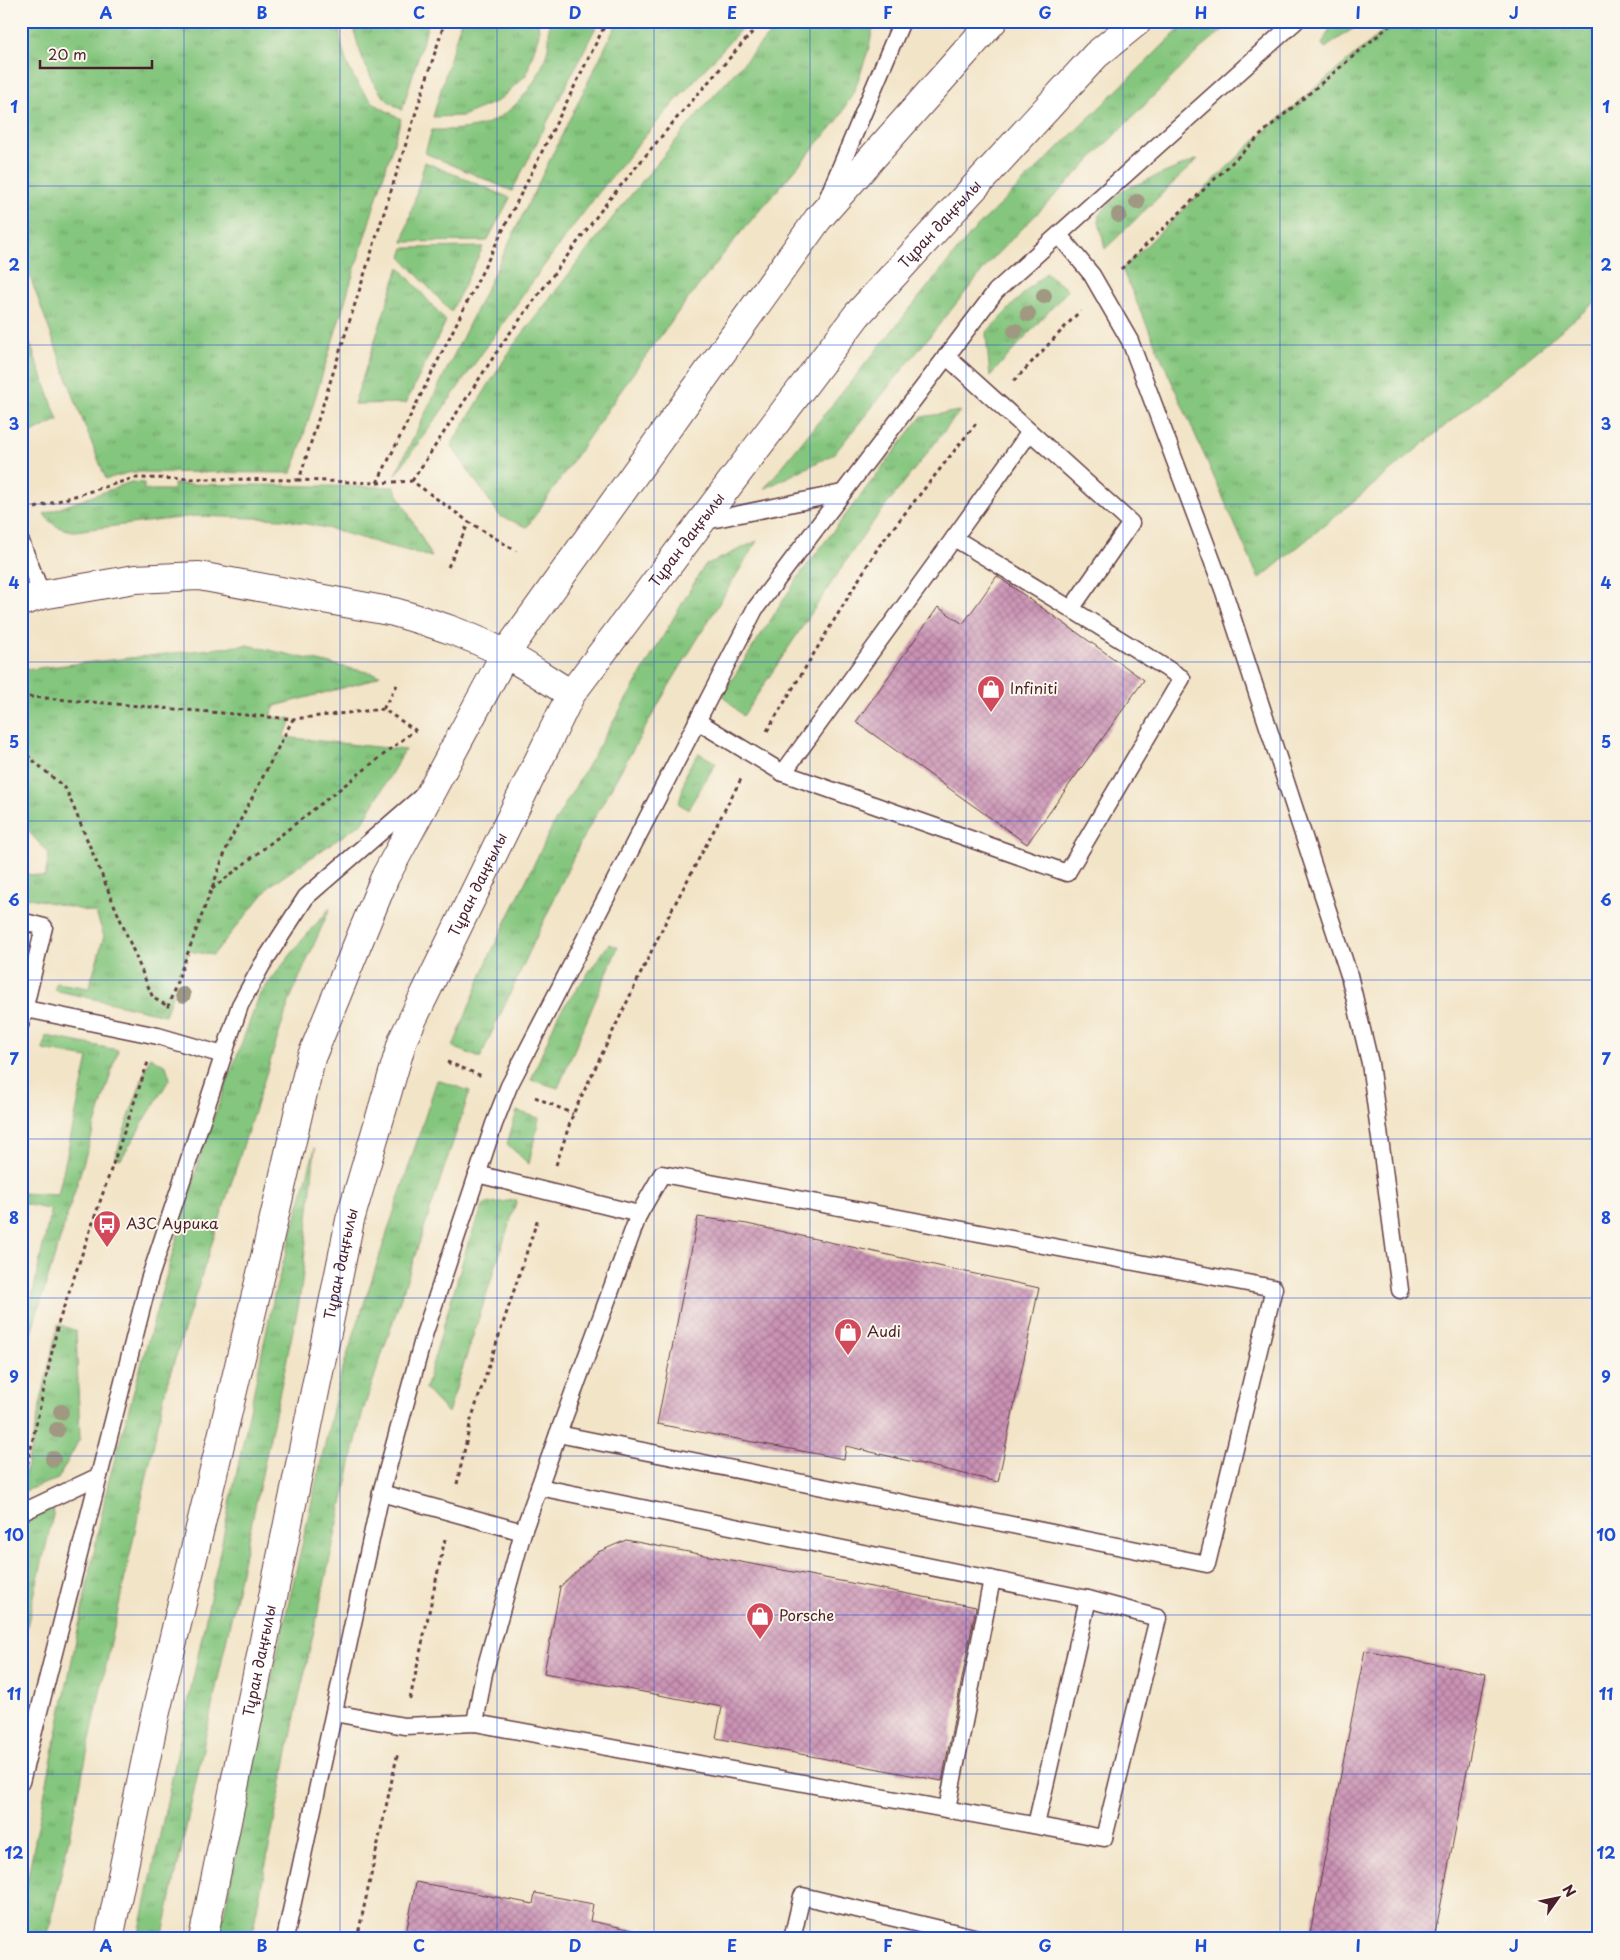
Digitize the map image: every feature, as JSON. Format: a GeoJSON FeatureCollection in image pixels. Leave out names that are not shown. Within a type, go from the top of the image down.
{"type":"FeatureCollection","features":[{"type":"Feature","properties":{"kind":"main road"},"geometry":{"type":"LineString","coordinates":[[109,1939],[154,1720],[311,1058],[385,877],[437,784],[505,654],[818,219],[993,21]]}},
{"type":"Feature","properties":{"kind":"main road","name":"Тұран даңғылы"},"geometry":{"type":"LineString","coordinates":[[203,1939],[350,1220],[403,1039],[571,694],[857,315],[1096,55],[1138,21]]}},
{"type":"Feature","properties":{"kind":"main road"},"geometry":{"type":"LineString","coordinates":[[32,598],[135,579],[198,576],[394,612],[462,634],[505,654],[571,694]]}},
{"type":"Feature","properties":{"kind":"lane"},"geometry":{"type":"LineString","coordinates":[[818,219],[902,21]]}},
{"type":"Feature","properties":{"kind":"lane"},"geometry":{"type":"LineString","coordinates":[[285,1939],[381,1493],[425,1332],[477,1174],[509,1086],[755,609],[996,291],[1296,21]]}},
{"type":"Feature","properties":{"kind":"lane"},"geometry":{"type":"LineString","coordinates":[[1058,235],[1092,275],[1130,341],[1224,592],[1343,956],[1370,1063],[1400,1290]]}},
{"type":"Feature","properties":{"kind":"lane"},"geometry":{"type":"LineString","coordinates":[[946,356],[1132,523],[1071,609]]}},
{"type":"Feature","properties":{"kind":"lane"},"geometry":{"type":"LineString","coordinates":[[783,773],[1030,432]]}},
{"type":"Feature","properties":{"kind":"lane"},"geometry":{"type":"LineString","coordinates":[[701,522],[842,493]]}},
{"type":"Feature","properties":{"kind":"lane"},"geometry":{"type":"LineString","coordinates":[[697,721],[783,773],[1067,873],[1182,678],[954,538]]}},
{"type":"Feature","properties":{"kind":"lane"},"geometry":{"type":"LineString","coordinates":[[21,542],[32,598]]}},
{"type":"Feature","properties":{"kind":"lane"},"geometry":{"type":"LineString","coordinates":[[21,1782],[149,1280],[240,1005],[262,965],[306,897],[437,784]]}},
{"type":"Feature","properties":{"kind":"lane"},"geometry":{"type":"LineString","coordinates":[[21,922],[44,927],[22,1013],[158,1036],[223,1056]]}},
{"type":"Feature","properties":{"kind":"lane"},"geometry":{"type":"LineString","coordinates":[[477,1174],[639,1214]]}},
{"type":"Feature","properties":{"kind":"lane"},"geometry":{"type":"LineString","coordinates":[[474,1723],[484,1673],[523,1532],[558,1434],[639,1214],[662,1174],[1274,1288],[1207,1564],[558,1434]]}},
{"type":"Feature","properties":{"kind":"lane"},"geometry":{"type":"LineString","coordinates":[[21,1513],[99,1476]]}},
{"type":"Feature","properties":{"kind":"lane"},"geometry":{"type":"LineString","coordinates":[[334,1713],[404,1726],[474,1723],[1104,1838],[1158,1618],[1088,1599],[539,1487]]}},
{"type":"Feature","properties":{"kind":"lane"},"geometry":{"type":"LineString","coordinates":[[381,1493],[523,1532]]}},
{"type":"Feature","properties":{"kind":"lane"},"geometry":{"type":"LineString","coordinates":[[947,1809],[992,1579]]}},
{"type":"Feature","properties":{"kind":"lane"},"geometry":{"type":"LineString","coordinates":[[1036,1825],[1088,1599]]}},
{"type":"Feature","properties":{"kind":"lane"},"geometry":{"type":"LineString","coordinates":[[792,1939],[802,1896],[982,1939]]}},
{"type":"Feature","properties":{"kind":"path"},"geometry":{"type":"LineString","coordinates":[[299,480],[445,21]]}},
{"type":"Feature","properties":{"kind":"path"},"geometry":{"type":"LineString","coordinates":[[377,482],[607,21]]}},
{"type":"Feature","properties":{"kind":"path"},"geometry":{"type":"LineString","coordinates":[[412,481],[504,341],[608,201],[676,119],[762,21]]}},
{"type":"Feature","properties":{"kind":"path"},"geometry":{"type":"LineString","coordinates":[[35,508],[134,478],[412,481],[469,522],[516,551]]}},
{"type":"Feature","properties":{"kind":"path"},"geometry":{"type":"LineString","coordinates":[[448,567],[469,522]]}},
{"type":"Feature","properties":{"kind":"path"},"geometry":{"type":"LineString","coordinates":[[383,709],[397,685]]}},
{"type":"Feature","properties":{"kind":"path"},"geometry":{"type":"LineString","coordinates":[[21,696],[293,719],[383,709],[415,730],[212,889]]}},
{"type":"Feature","properties":{"kind":"path"},"geometry":{"type":"LineString","coordinates":[[165,1015],[229,842],[293,719]]}},
{"type":"Feature","properties":{"kind":"path"},"geometry":{"type":"LineString","coordinates":[[21,750],[66,789],[153,998],[168,1006]]}},
{"type":"Feature","properties":{"kind":"path"},"geometry":{"type":"LineString","coordinates":[[23,1482],[58,1324],[150,1057]]}},
{"type":"Feature","properties":{"kind":"path"},"geometry":{"type":"LineString","coordinates":[[447,1062],[483,1076]]}},
{"type":"Feature","properties":{"kind":"path"},"geometry":{"type":"LineString","coordinates":[[532,1096],[573,1114]]}},
{"type":"Feature","properties":{"kind":"green space"},"geometry":{"type":"Polygon","coordinates":[[[21,21],[340,21],[341,43],[347,64],[357,83],[374,103],[401,119],[292,473],[131,472],[106,479],[21,252],[21,21]]]}},
{"type":"Feature","properties":{"kind":"green space"},"geometry":{"type":"Polygon","coordinates":[[[353,21],[429,21],[402,110],[380,93],[369,74],[360,51],[353,21]]]}},
{"type":"Feature","properties":{"kind":"green space"},"geometry":{"type":"Polygon","coordinates":[[[461,21],[538,21],[539,34],[526,75],[498,101],[462,116],[433,117],[461,21]]]}},
{"type":"Feature","properties":{"kind":"green space"},"geometry":{"type":"Polygon","coordinates":[[[549,21],[599,21],[512,191],[425,153],[432,130],[466,129],[486,124],[507,112],[526,94],[545,60],[549,42],[549,21]]]}},
{"type":"Feature","properties":{"kind":"green space"},"geometry":{"type":"Polygon","coordinates":[[[618,21],[748,21],[659,120],[599,193],[539,272],[395,475],[618,21]]]}},
{"type":"Feature","properties":{"kind":"green space"},"geometry":{"type":"Polygon","coordinates":[[[781,21],[874,21],[869,48],[855,89],[838,120],[741,232],[681,308],[631,376],[527,527],[500,516],[451,445],[513,346],[621,207],[702,109],[781,21]]]}},
{"type":"Feature","properties":{"kind":"green space"},"geometry":{"type":"Polygon","coordinates":[[[1188,21],[1234,21],[1202,47],[994,257],[834,454],[764,489],[972,232],[1188,21]]]}},
{"type":"Feature","properties":{"kind":"green space"},"geometry":{"type":"Polygon","coordinates":[[[1334,21],[1364,21],[1325,48],[1322,44],[1334,21]]]}},
{"type":"Feature","properties":{"kind":"green space"},"geometry":{"type":"Polygon","coordinates":[[[1395,21],[1599,21],[1599,299],[1259,579],[1122,269],[1267,129],[1395,21]]]}},
{"type":"Feature","properties":{"kind":"green space"},"geometry":{"type":"Polygon","coordinates":[[[1198,159],[1105,249],[1098,216],[1121,191],[1198,159]]]}},
{"type":"Feature","properties":{"kind":"green space"},"geometry":{"type":"Polygon","coordinates":[[[425,162],[510,198],[487,241],[403,242],[425,162]]]}},
{"type":"Feature","properties":{"kind":"green space"},"geometry":{"type":"Polygon","coordinates":[[[483,247],[451,312],[401,257],[404,248],[483,247]]]}},
{"type":"Feature","properties":{"kind":"green space"},"geometry":{"type":"Polygon","coordinates":[[[399,267],[446,321],[406,403],[354,404],[399,267]]]}},
{"type":"Feature","properties":{"kind":"green space"},"geometry":{"type":"Polygon","coordinates":[[[1046,273],[1068,290],[990,376],[986,333],[1046,273]]]}},
{"type":"Feature","properties":{"kind":"green space"},"geometry":{"type":"Polygon","coordinates":[[[21,319],[58,420],[21,438],[21,319]]]}},
{"type":"Feature","properties":{"kind":"green space"},"geometry":{"type":"Polygon","coordinates":[[[960,411],[866,531],[743,716],[722,695],[801,573],[921,417],[960,411]]]}},
{"type":"Feature","properties":{"kind":"green space"},"geometry":{"type":"Polygon","coordinates":[[[131,482],[144,483],[144,490],[173,490],[174,484],[394,487],[432,557],[331,529],[283,519],[195,516],[74,531],[57,526],[44,514],[131,482]]]}},
{"type":"Feature","properties":{"kind":"green space"},"geometry":{"type":"Polygon","coordinates":[[[757,541],[667,689],[580,843],[480,1058],[453,1047],[489,957],[553,825],[704,566],[757,541]]]}},
{"type":"Feature","properties":{"kind":"green space"},"geometry":{"type":"Polygon","coordinates":[[[247,645],[380,675],[368,681],[275,706],[270,717],[293,719],[283,737],[405,750],[363,822],[271,885],[213,955],[189,951],[165,1015],[54,990],[57,983],[89,988],[104,936],[96,913],[21,896],[21,873],[45,877],[49,854],[21,823],[21,670],[247,645]]]}},
{"type":"Feature","properties":{"kind":"green space"},"geometry":{"type":"Polygon","coordinates":[[[699,753],[716,763],[688,809],[679,804],[687,770],[699,753]]]}},
{"type":"Feature","properties":{"kind":"green space"},"geometry":{"type":"Polygon","coordinates":[[[330,908],[290,999],[166,1387],[47,1939],[21,1939],[21,1910],[108,1483],[202,1149],[260,994],[330,908]]]}},
{"type":"Feature","properties":{"kind":"green space"},"geometry":{"type":"Polygon","coordinates":[[[609,944],[618,947],[558,1088],[531,1080],[558,1015],[609,944]]]}},
{"type":"Feature","properties":{"kind":"green space"},"geometry":{"type":"Polygon","coordinates":[[[46,1036],[118,1050],[21,1366],[21,1318],[27,1319],[51,1210],[21,1203],[21,1193],[58,1195],[88,1058],[43,1050],[46,1036]]]}},
{"type":"Feature","properties":{"kind":"green space"},"geometry":{"type":"Polygon","coordinates":[[[150,1057],[166,1066],[170,1078],[121,1159],[115,1157],[150,1057]]]}},
{"type":"Feature","properties":{"kind":"green space"},"geometry":{"type":"Polygon","coordinates":[[[437,1080],[470,1091],[362,1414],[295,1716],[251,1939],[219,1939],[263,1715],[341,1374],[437,1080]]]}},
{"type":"Feature","properties":{"kind":"green space"},"geometry":{"type":"Polygon","coordinates":[[[517,1111],[539,1118],[529,1164],[507,1144],[517,1111]]]}},
{"type":"Feature","properties":{"kind":"green space"},"geometry":{"type":"Polygon","coordinates":[[[315,1148],[298,1307],[162,1939],[138,1939],[274,1296],[315,1148]]]}},
{"type":"Feature","properties":{"kind":"green space"},"geometry":{"type":"Polygon","coordinates":[[[517,1200],[448,1413],[425,1389],[468,1243],[484,1204],[517,1200]]]}},
{"type":"Feature","properties":{"kind":"green space"},"geometry":{"type":"Polygon","coordinates":[[[58,1324],[76,1331],[80,1438],[58,1479],[21,1492],[58,1324]]]}},
{"type":"Feature","properties":{"kind":"green space"},"geometry":{"type":"Polygon","coordinates":[[[51,1510],[54,1511],[21,1652],[21,1523],[51,1510]]]}},
{"type":"Feature","properties":{"kind":"building","name":"Infiniti"},"geometry":{"type":"Polygon","coordinates":[[[997,576],[1144,680],[1027,844],[856,722],[938,607],[963,624],[997,576]]]}},
{"type":"Feature","properties":{"kind":"building","name":"Audi"},"geometry":{"type":"Polygon","coordinates":[[[698,1217],[747,1224],[1039,1288],[998,1482],[846,1446],[844,1459],[657,1424],[698,1217]]]}},
{"type":"Feature","properties":{"kind":"building","name":"Porsche"},"geometry":{"type":"Polygon","coordinates":[[[626,1540],[976,1607],[942,1781],[716,1738],[722,1707],[544,1673],[560,1587],[596,1553],[626,1540]]]}},
{"type":"Feature","properties":{"kind":"building"},"geometry":{"type":"Polygon","coordinates":[[[1365,1650],[1486,1674],[1434,1939],[1309,1939],[1365,1650]]]}},
{"type":"Feature","properties":{"kind":"building"},"geometry":{"type":"Polygon","coordinates":[[[416,1882],[533,1904],[535,1893],[593,1904],[590,1921],[677,1939],[405,1939],[416,1882]]]}},
{"type":"Feature","properties":{"kind":"place","name":"Infiniti"},"geometry":{"type":"Point","coordinates":[991,713]}},
{"type":"Feature","properties":{"kind":"place","name":"АЗС Аурика"},"geometry":{"type":"Point","coordinates":[107,1248]}},
{"type":"Feature","properties":{"kind":"place","name":"Audi"},"geometry":{"type":"Point","coordinates":[848,1356]}},
{"type":"Feature","properties":{"kind":"place","name":"Porsche"},"geometry":{"type":"Point","coordinates":[760,1640]}}]}
